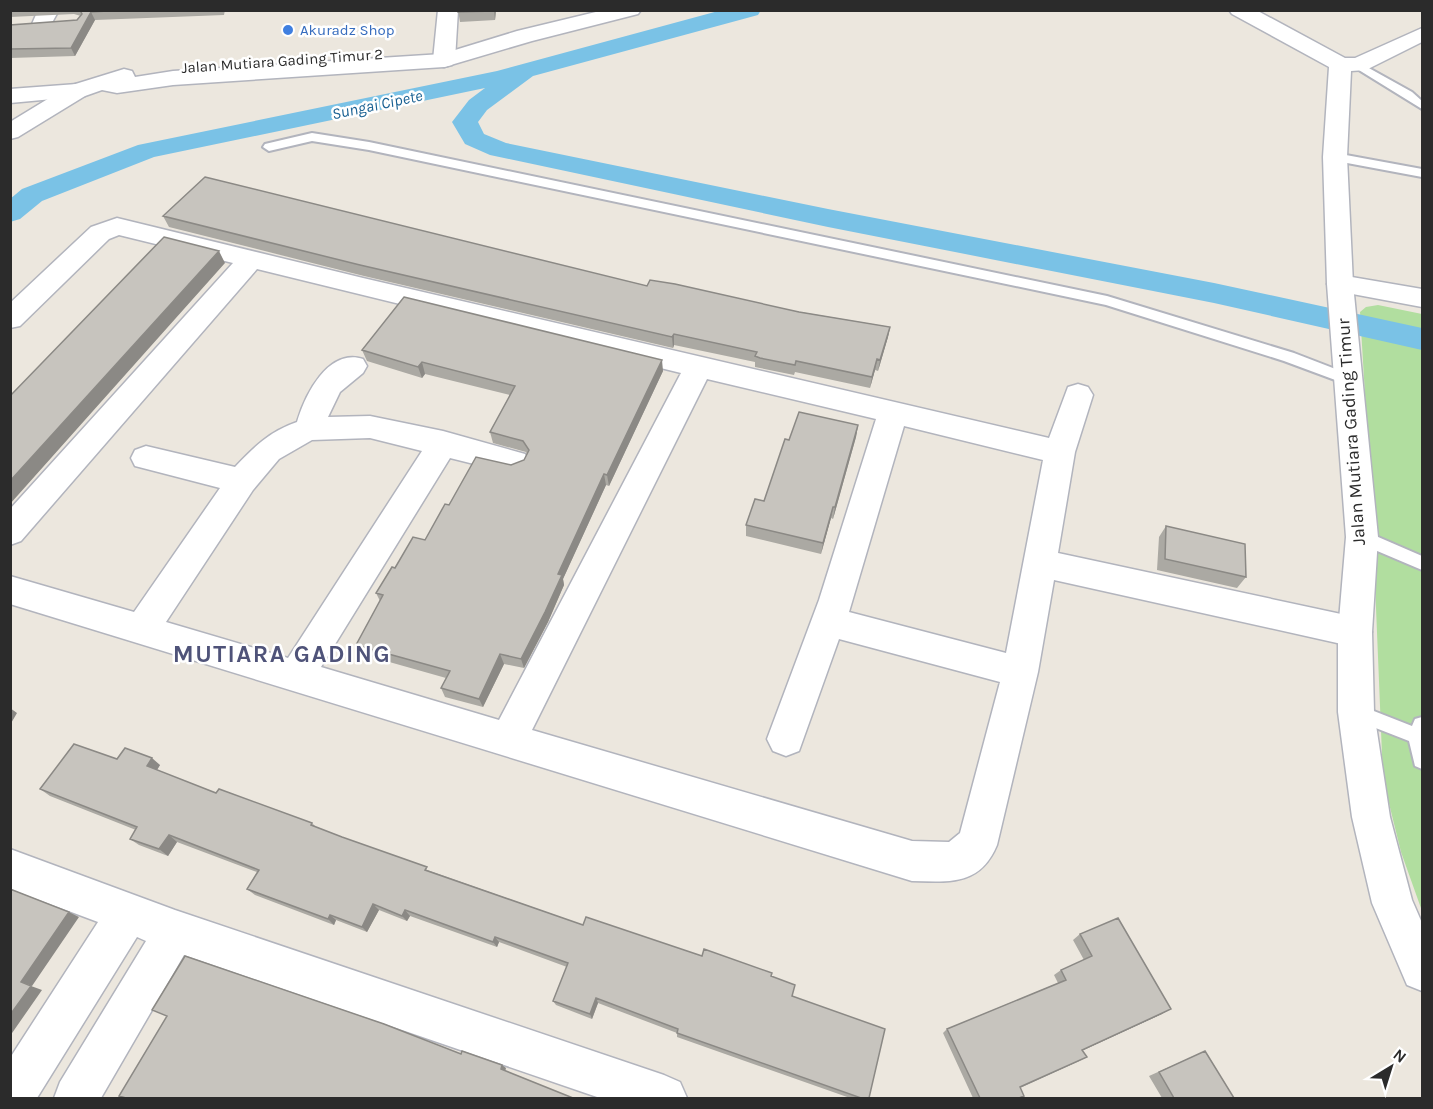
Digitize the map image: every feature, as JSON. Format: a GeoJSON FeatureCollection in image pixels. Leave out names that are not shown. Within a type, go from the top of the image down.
{"type":"FeatureCollection","features":[{"type":"Feature","properties":{"kind":"street"},"geometry":{"type":"LineString","coordinates":[[448,10],[451,54]]}},
{"type":"Feature","properties":{"kind":"street","name":"Jalan Mutiara Gading Timur 2"},"geometry":{"type":"LineString","coordinates":[[11,131],[76,91],[103,84],[117,86],[173,78],[451,54],[631,10]]}},
{"type":"Feature","properties":{"kind":"street"},"geometry":{"type":"LineString","coordinates":[[1239,10],[1349,65],[1422,34]]}},
{"type":"Feature","properties":{"kind":"street"},"geometry":{"type":"LineString","coordinates":[[21,25],[52,19]]}},
{"type":"Feature","properties":{"kind":"street","name":"Jalan Mutiara Gading Timur"},"geometry":{"type":"LineString","coordinates":[[1349,65],[1335,157],[1344,345],[1362,537],[1355,632],[1356,712],[1371,817],[1392,903],[1422,970]]}},
{"type":"Feature","properties":{"kind":"street"},"geometry":{"type":"LineString","coordinates":[[10,96],[76,91]]}},
{"type":"Feature","properties":{"kind":"street"},"geometry":{"type":"LineString","coordinates":[[10,318],[99,233],[117,226],[363,287],[1060,452]]}},
{"type":"Feature","properties":{"kind":"street"},"geometry":{"type":"LineString","coordinates":[[10,532],[252,258]]}},
{"type":"Feature","properties":{"kind":"street"},"geometry":{"type":"LineString","coordinates":[[1341,293],[1422,298]]}},
{"type":"Feature","properties":{"kind":"street"},"geometry":{"type":"LineString","coordinates":[[310,429],[318,404],[326,389],[337,376],[353,366]]}},
{"type":"Feature","properties":{"kind":"street"},"geometry":{"type":"LineString","coordinates":[[508,740],[699,366]]}},
{"type":"Feature","properties":{"kind":"street"},"geometry":{"type":"LineString","coordinates":[[10,590],[912,861],[954,862],[977,845],[1020,672],[1060,452],[1078,395]]}},
{"type":"Feature","properties":{"kind":"street"},"geometry":{"type":"LineString","coordinates":[[786,739],[828,621],[893,412]]}},
{"type":"Feature","properties":{"kind":"street"},"geometry":{"type":"LineString","coordinates":[[141,631],[242,481],[268,451],[294,435],[310,429],[370,427],[514,462]]}},
{"type":"Feature","properties":{"kind":"street"},"geometry":{"type":"LineString","coordinates":[[296,676],[443,443]]}},
{"type":"Feature","properties":{"kind":"street"},"geometry":{"type":"LineString","coordinates":[[146,458],[242,481]]}},
{"type":"Feature","properties":{"kind":"street"},"geometry":{"type":"LineString","coordinates":[[1040,563],[1355,632]]}},
{"type":"Feature","properties":{"kind":"street"},"geometry":{"type":"LineString","coordinates":[[828,621],[1020,672]]}},
{"type":"Feature","properties":{"kind":"street"},"geometry":{"type":"LineString","coordinates":[[10,869],[175,931],[664,1098]]}},
{"type":"Feature","properties":{"kind":"street"},"geometry":{"type":"LineString","coordinates":[[11,1098],[129,913]]}},
{"type":"Feature","properties":{"kind":"street"},"geometry":{"type":"LineString","coordinates":[[76,1098],[175,931]]}},
{"type":"Feature","properties":{"kind":"lane"},"geometry":{"type":"LineString","coordinates":[[1349,65],[1417,100],[1422,106]]}},
{"type":"Feature","properties":{"kind":"lane"},"geometry":{"type":"LineString","coordinates":[[270,147],[312,138],[369,146],[1107,301],[1289,357],[1347,379]]}},
{"type":"Feature","properties":{"kind":"lane"},"geometry":{"type":"LineString","coordinates":[[1335,157],[1422,173]]}},
{"type":"Feature","properties":{"kind":"lane"},"geometry":{"type":"LineString","coordinates":[[1362,537],[1422,563]]}},
{"type":"Feature","properties":{"kind":"lane"},"geometry":{"type":"LineString","coordinates":[[1356,712],[1420,730],[1422,760]]}},
{"type":"Feature","properties":{"kind":"green space"},"geometry":{"type":"Polygon","coordinates":[[[1378,305],[1422,314],[1422,911],[1401,852],[1383,779],[1372,510],[1360,312],[1366,307],[1378,305]]]}},
{"type":"Feature","properties":{"kind":"building"},"geometry":{"type":"Polygon","coordinates":[[[80,10],[125,10],[91,12],[71,48],[10,49],[10,25],[77,20],[82,14],[80,10]]]}},
{"type":"Feature","properties":{"kind":"building"},"geometry":{"type":"Polygon","coordinates":[[[458,10],[494,10],[494,11],[458,12],[458,10]]]}},
{"type":"Feature","properties":{"kind":"building"},"geometry":{"type":"Polygon","coordinates":[[[205,177],[647,286],[650,280],[675,284],[799,312],[890,327],[872,377],[796,361],[795,365],[760,358],[755,356],[757,352],[674,334],[672,337],[360,265],[163,216],[205,177]]]}},
{"type":"Feature","properties":{"kind":"building"},"geometry":{"type":"Polygon","coordinates":[[[164,237],[219,251],[10,481],[10,396],[164,237]]]}},
{"type":"Feature","properties":{"kind":"building"},"geometry":{"type":"Polygon","coordinates":[[[404,297],[662,360],[607,475],[604,474],[558,574],[562,575],[521,659],[500,654],[479,699],[441,688],[450,671],[356,645],[383,595],[376,593],[392,567],[395,568],[413,537],[425,540],[445,504],[449,505],[476,457],[511,465],[524,460],[529,450],[523,441],[490,432],[515,386],[422,362],[418,367],[362,350],[404,297]]]}},
{"type":"Feature","properties":{"kind":"building"},"geometry":{"type":"Polygon","coordinates":[[[799,412],[858,425],[823,543],[746,525],[755,499],[764,501],[785,439],[789,440],[799,412]]]}},
{"type":"Feature","properties":{"kind":"building"},"geometry":{"type":"Polygon","coordinates":[[[1166,526],[1245,544],[1246,577],[1165,559],[1166,526]]]}},
{"type":"Feature","properties":{"kind":"building"},"geometry":{"type":"Polygon","coordinates":[[[74,744],[117,759],[125,748],[152,758],[147,766],[216,793],[219,789],[427,867],[425,870],[583,925],[586,917],[702,956],[704,949],[772,973],[771,976],[795,985],[792,996],[885,1029],[869,1098],[861,1098],[677,1033],[678,1029],[596,998],[590,1014],[553,1001],[568,963],[495,937],[493,942],[405,910],[402,916],[373,904],[362,927],[330,915],[328,919],[247,889],[259,870],[169,835],[159,849],[130,839],[137,827],[40,789],[74,744]]]}},
{"type":"Feature","properties":{"kind":"building"},"geometry":{"type":"Polygon","coordinates":[[[10,889],[69,912],[21,982],[31,986],[10,1015],[10,889]]]}},
{"type":"Feature","properties":{"kind":"building"},"geometry":{"type":"Polygon","coordinates":[[[1118,918],[1171,1009],[1082,1050],[1087,1057],[1020,1087],[1024,1096],[980,1098],[947,1029],[1066,980],[1061,970],[1092,956],[1080,934],[1118,918]]]}},
{"type":"Feature","properties":{"kind":"building"},"geometry":{"type":"Polygon","coordinates":[[[185,956],[384,1024],[461,1054],[462,1051],[502,1065],[501,1069],[573,1098],[126,1098],[119,1096],[167,1016],[152,1010],[185,956]]]}},
{"type":"Feature","properties":{"kind":"building"},"geometry":{"type":"Polygon","coordinates":[[[1205,1051],[1234,1098],[1174,1098],[1159,1072],[1205,1051]]]}},
{"type":"Feature","properties":{"kind":"waterway","name":"Sungai Cipete"},"geometry":{"type":"LineString","coordinates":[[525,71],[750,10]]}},
{"type":"Feature","properties":{"kind":"waterway","name":"Sungai Cipete"},"geometry":{"type":"LineString","coordinates":[[10,213],[32,195],[147,151],[525,71]]}},
{"type":"Feature","properties":{"kind":"waterway"},"geometry":{"type":"LineString","coordinates":[[525,71],[478,105],[465,122],[474,139],[499,149],[828,218],[1214,293],[1422,339]]}},
{"type":"Feature","properties":{"kind":"place","name":"Akuradz Shop"},"geometry":{"type":"Point","coordinates":[288,30]}},
{"type":"Feature","properties":{"kind":"district","name":"MUTIARA GADING"},"geometry":{"type":"Point","coordinates":[282,654]}}]}
